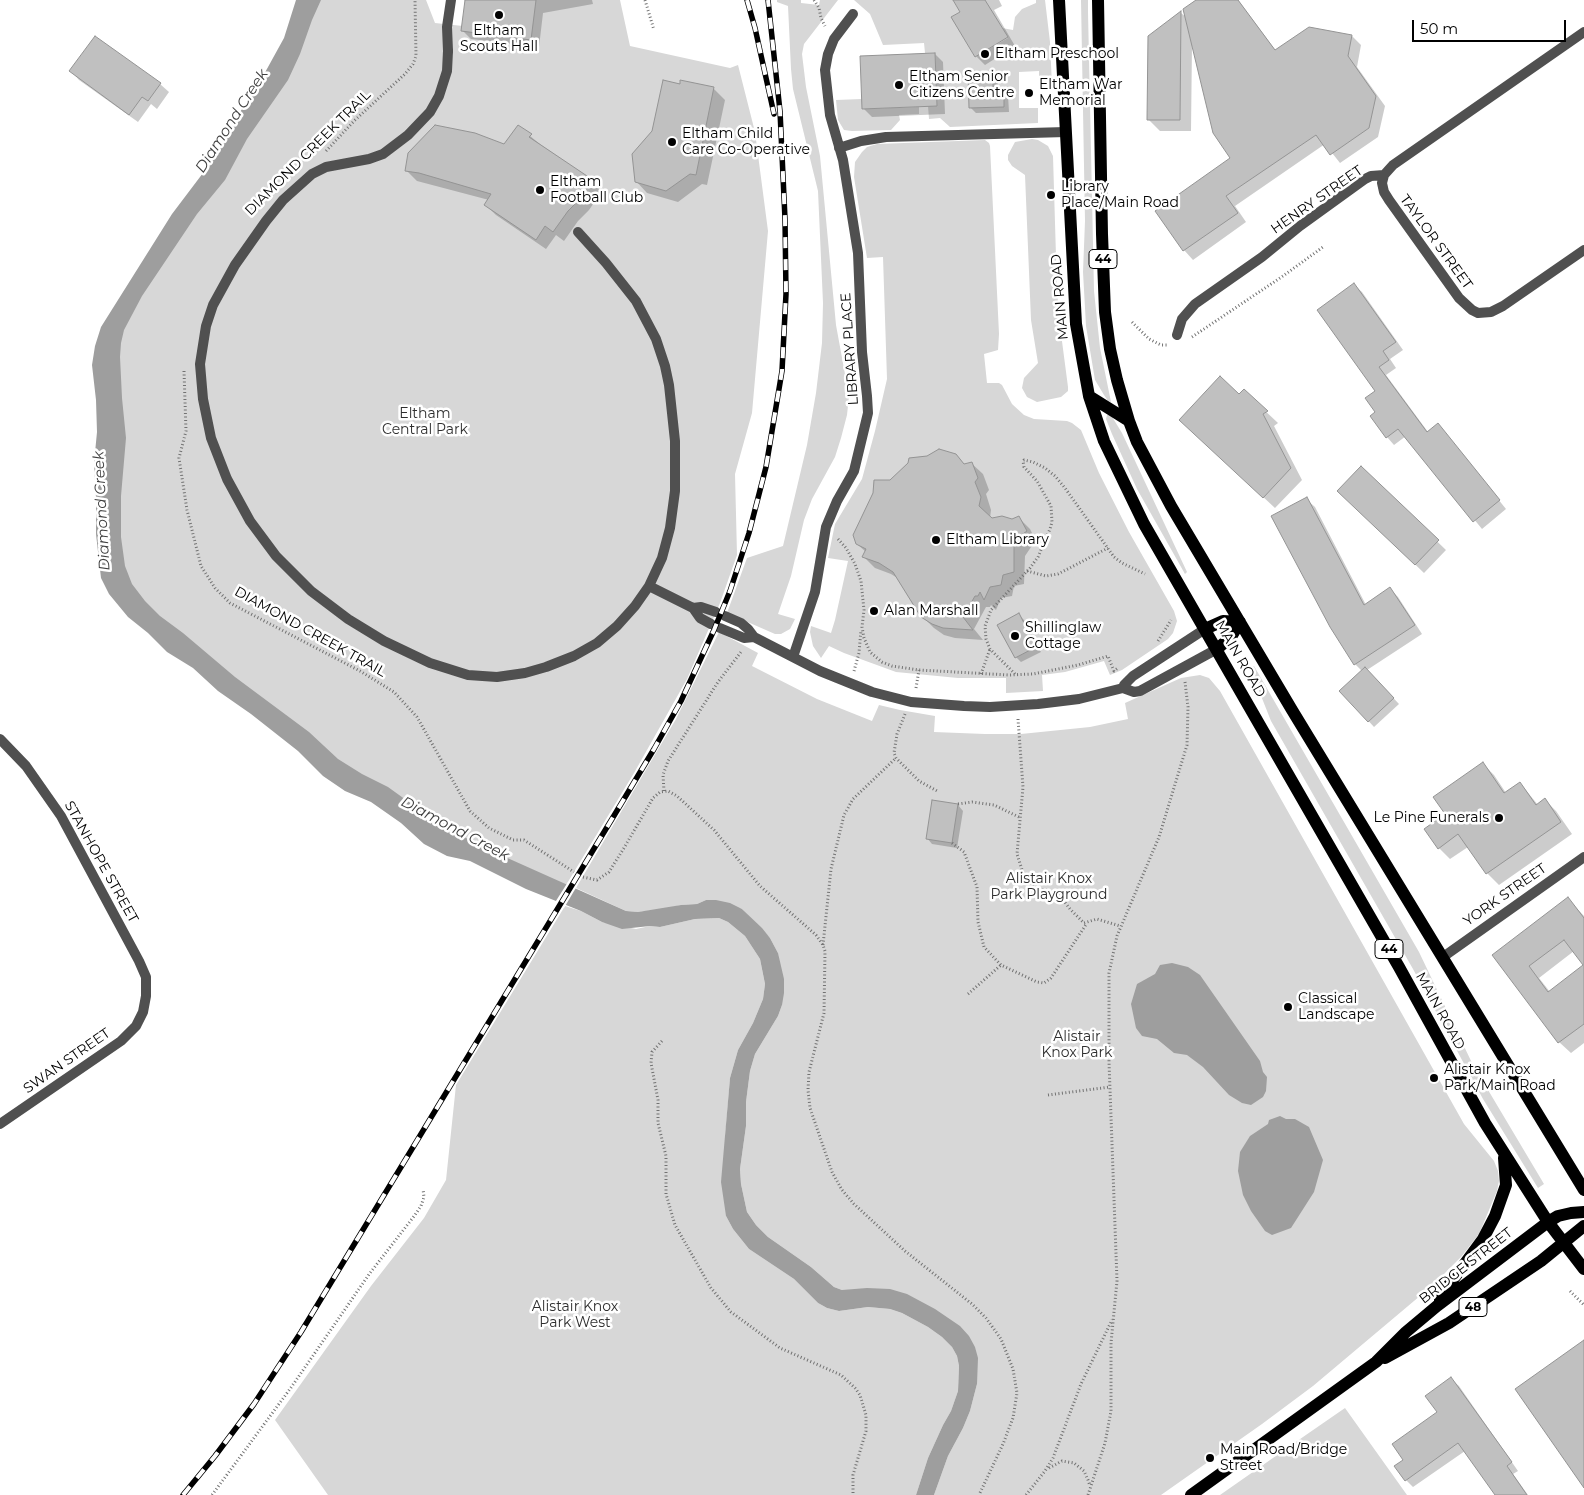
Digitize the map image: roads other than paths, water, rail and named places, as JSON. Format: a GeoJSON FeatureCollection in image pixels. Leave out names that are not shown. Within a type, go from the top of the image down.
{"type":"FeatureCollection","features":[{"type":"Feature","properties":{"kind":"main road","name":"MAIN ROAD"},"geometry":{"type":"LineString","coordinates":[[1060,0],[1076,324],[1089,396],[1104,441],[1144,524],[1399,967],[1485,1123],[1548,1222],[1584,1269]]}},
{"type":"Feature","properties":{"kind":"main road","name":"MAIN ROAD"},"geometry":{"type":"LineString","coordinates":[[1098,0],[1105,312],[1115,373],[1129,421],[1148,464],[1171,506],[1584,1190]]}},
{"type":"Feature","properties":{"kind":"main road"},"geometry":{"type":"LineString","coordinates":[[1089,396],[1129,421]]}},
{"type":"Feature","properties":{"kind":"main road"},"geometry":{"type":"LineString","coordinates":[[1205,629],[1223,621],[1232,620],[1240,622],[1231,637],[1217,650]]}},
{"type":"Feature","properties":{"kind":"main road"},"geometry":{"type":"LineString","coordinates":[[1437,1306],[1449,1285],[1483,1239],[1495,1216],[1506,1185],[1504,1155]]}},
{"type":"Feature","properties":{"kind":"main road","name":"BRIDGE STREET"},"geometry":{"type":"LineString","coordinates":[[1191,1495],[1376,1362],[1406,1332],[1437,1306],[1548,1222],[1565,1214],[1584,1212]]}},
{"type":"Feature","properties":{"kind":"main road","name":"BRIDGE STREET"},"geometry":{"type":"LineString","coordinates":[[1376,1362],[1413,1344],[1449,1323],[1541,1261],[1584,1226]]}},
{"type":"Feature","properties":{"kind":"street"},"geometry":{"type":"LineString","coordinates":[[451,0],[447,27],[447,71],[444,83],[430,112],[420,124],[383,154],[370,159],[326,167],[312,174],[299,184],[266,221],[234,265],[213,305],[206,326],[200,364],[203,399],[212,438],[227,479],[250,521],[276,556],[311,590],[348,619],[384,641],[430,663],[468,674],[498,677],[525,673],[574,656],[597,643],[617,626],[635,606],[650,586],[662,558],[670,528],[675,491],[675,441],[665,366],[656,339],[643,313],[624,285],[578,232]]}},
{"type":"Feature","properties":{"kind":"street","name":"LIBRARY PLACE"},"geometry":{"type":"LineString","coordinates":[[793,657],[815,592],[826,527],[854,471],[868,413],[862,352],[858,253],[839,148],[830,115],[825,70],[828,54],[834,39],[854,14]]}},
{"type":"Feature","properties":{"kind":"street","name":"HENRY STREET"},"geometry":{"type":"LineString","coordinates":[[1175,339],[1182,319],[1195,304],[1262,257],[1300,226],[1365,179],[1371,176],[1384,175],[1400,160],[1584,32]]}},
{"type":"Feature","properties":{"kind":"street"},"geometry":{"type":"LineString","coordinates":[[839,148],[861,141],[886,137],[1066,132]]}},
{"type":"Feature","properties":{"kind":"street","name":"TAYLOR STREET"},"geometry":{"type":"LineString","coordinates":[[1384,175],[1382,183],[1384,192],[1389,200],[1459,298],[1472,310],[1485,313],[1503,306],[1584,250]]}},
{"type":"Feature","properties":{"kind":"street"},"geometry":{"type":"LineString","coordinates":[[650,586],[693,608],[700,618],[716,626],[744,638],[754,637]]}},
{"type":"Feature","properties":{"kind":"street"},"geometry":{"type":"LineString","coordinates":[[693,608],[701,607],[741,623],[754,637],[849,683],[872,692],[911,702],[964,706],[1017,706],[1079,699],[1123,688],[1134,692],[1140,691],[1217,650]]}},
{"type":"Feature","properties":{"kind":"street"},"geometry":{"type":"LineString","coordinates":[[1123,688],[1133,676],[1205,629]]}},
{"type":"Feature","properties":{"kind":"street","name":"STANHOPE STREET"},"geometry":{"type":"LineString","coordinates":[[0,739],[26,766],[61,816],[139,961],[146,977],[146,996],[143,1012]]}},
{"type":"Feature","properties":{"kind":"street","name":"YORK STREET"},"geometry":{"type":"LineString","coordinates":[[1443,956],[1584,857]]}},
{"type":"Feature","properties":{"kind":"street","name":"SWAN STREET"},"geometry":{"type":"LineString","coordinates":[[0,1124],[121,1041],[136,1026],[143,1012]]}},
{"type":"Feature","properties":{"kind":"water","name":"Diamond Creek"},"geometry":{"type":"Polygon","coordinates":[[[296,0],[321,0],[288,80],[247,139],[225,180],[197,214],[142,296],[124,330],[120,357],[126,438],[121,496],[121,537],[125,566],[132,584],[160,616],[235,677],[309,732],[338,759],[388,787],[442,826],[494,852],[626,911],[638,912],[697,904],[706,900],[716,900],[730,903],[742,909],[762,928],[778,953],[784,979],[784,993],[778,1016],[755,1054],[750,1071],[746,1102],[746,1126],[740,1169],[747,1212],[768,1237],[811,1267],[834,1287],[842,1290],[890,1289],[907,1294],[935,1309],[960,1326],[969,1336],[978,1358],[977,1384],[970,1411],[948,1456],[934,1495],[916,1495],[928,1458],[951,1411],[958,1391],[959,1366],[957,1356],[952,1347],[928,1327],[902,1313],[890,1309],[868,1307],[839,1311],[818,1303],[794,1279],[749,1249],[733,1229],[726,1216],[721,1182],[730,1078],[738,1050],[753,1023],[763,999],[765,984],[760,959],[745,936],[728,922],[719,918],[695,919],[660,927],[650,926],[622,929],[526,889],[470,861],[447,856],[424,844],[401,823],[371,802],[345,791],[323,776],[298,751],[218,691],[193,668],[167,652],[128,617],[109,594],[101,578],[96,534],[94,463],[97,432],[92,365],[101,327],[172,214],[203,173],[227,131],[257,87],[284,38],[296,0]]]}},
{"type":"Feature","properties":{"kind":"water"},"geometry":{"type":"Polygon","coordinates":[[[1172,963],[1188,967],[1200,975],[1260,1061],[1263,1072],[1267,1077],[1266,1091],[1263,1097],[1251,1105],[1242,1103],[1229,1095],[1203,1067],[1187,1055],[1174,1053],[1157,1039],[1142,1036],[1136,1028],[1131,1004],[1137,984],[1155,974],[1160,965],[1172,963]]]}},
{"type":"Feature","properties":{"kind":"water"},"geometry":{"type":"Polygon","coordinates":[[[1280,1116],[1286,1119],[1295,1119],[1309,1127],[1323,1160],[1314,1192],[1291,1228],[1272,1235],[1265,1231],[1251,1211],[1243,1195],[1238,1171],[1240,1152],[1250,1136],[1268,1124],[1269,1120],[1280,1116]]]}},
{"type":"Feature","properties":{"kind":"railway"},"geometry":{"type":"LineString","coordinates":[[747,0],[774,114]]}},
{"type":"Feature","properties":{"kind":"railway"},"geometry":{"type":"LineString","coordinates":[[183,1495],[254,1404],[301,1332],[615,814],[681,701],[730,591],[749,533],[766,467],[782,371],[786,294],[785,219],[780,111],[768,0]]}},
{"type":"Feature","properties":{"kind":"place","name":"Eltham Scouts Hall"},"geometry":{"type":"Point","coordinates":[499,15]}},
{"type":"Feature","properties":{"kind":"place","name":"Eltham Preschool"},"geometry":{"type":"Point","coordinates":[985,54]}},
{"type":"Feature","properties":{"kind":"place","name":"Eltham Senior Citizens Centre"},"geometry":{"type":"Point","coordinates":[899,85]}},
{"type":"Feature","properties":{"kind":"place","name":"Eltham War Memorial"},"geometry":{"type":"Point","coordinates":[1029,93]}},
{"type":"Feature","properties":{"kind":"place","name":"Eltham Child Care Co-Operative"},"geometry":{"type":"Point","coordinates":[672,142]}},
{"type":"Feature","properties":{"kind":"place","name":"Eltham Football Club"},"geometry":{"type":"Point","coordinates":[540,190]}},
{"type":"Feature","properties":{"kind":"place","name":"Library Place/Main Road"},"geometry":{"type":"Point","coordinates":[1051,195]}},
{"type":"Feature","properties":{"kind":"place","name":"Eltham Library"},"geometry":{"type":"Point","coordinates":[936,540]}},
{"type":"Feature","properties":{"kind":"place","name":"Alan Marshall"},"geometry":{"type":"Point","coordinates":[874,611]}},
{"type":"Feature","properties":{"kind":"place","name":"Shillinglaw Cottage"},"geometry":{"type":"Point","coordinates":[1015,636]}},
{"type":"Feature","properties":{"kind":"place","name":"Le Pine Funerals"},"geometry":{"type":"Point","coordinates":[1499,818]}},
{"type":"Feature","properties":{"kind":"place","name":"Classical Landscape"},"geometry":{"type":"Point","coordinates":[1288,1007]}},
{"type":"Feature","properties":{"kind":"place","name":"Alistair Knox Park/Main Road"},"geometry":{"type":"Point","coordinates":[1434,1078]}},
{"type":"Feature","properties":{"kind":"place","name":"Main Road/Bridge Street"},"geometry":{"type":"Point","coordinates":[1210,1458]}},
{"type":"Feature","properties":{"kind":"park label","name":"Eltham Central Park"},"geometry":{"type":"Point","coordinates":[425,422]}},
{"type":"Feature","properties":{"kind":"park label","name":"Alistair Knox Park Playground"},"geometry":{"type":"Point","coordinates":[1049,888]}},
{"type":"Feature","properties":{"kind":"park label","name":"Alistair Knox Park"},"geometry":{"type":"Point","coordinates":[1077,1046]}},
{"type":"Feature","properties":{"kind":"park label","name":"Alistair Knox Park West"},"geometry":{"type":"Point","coordinates":[575,1315]}}]}
